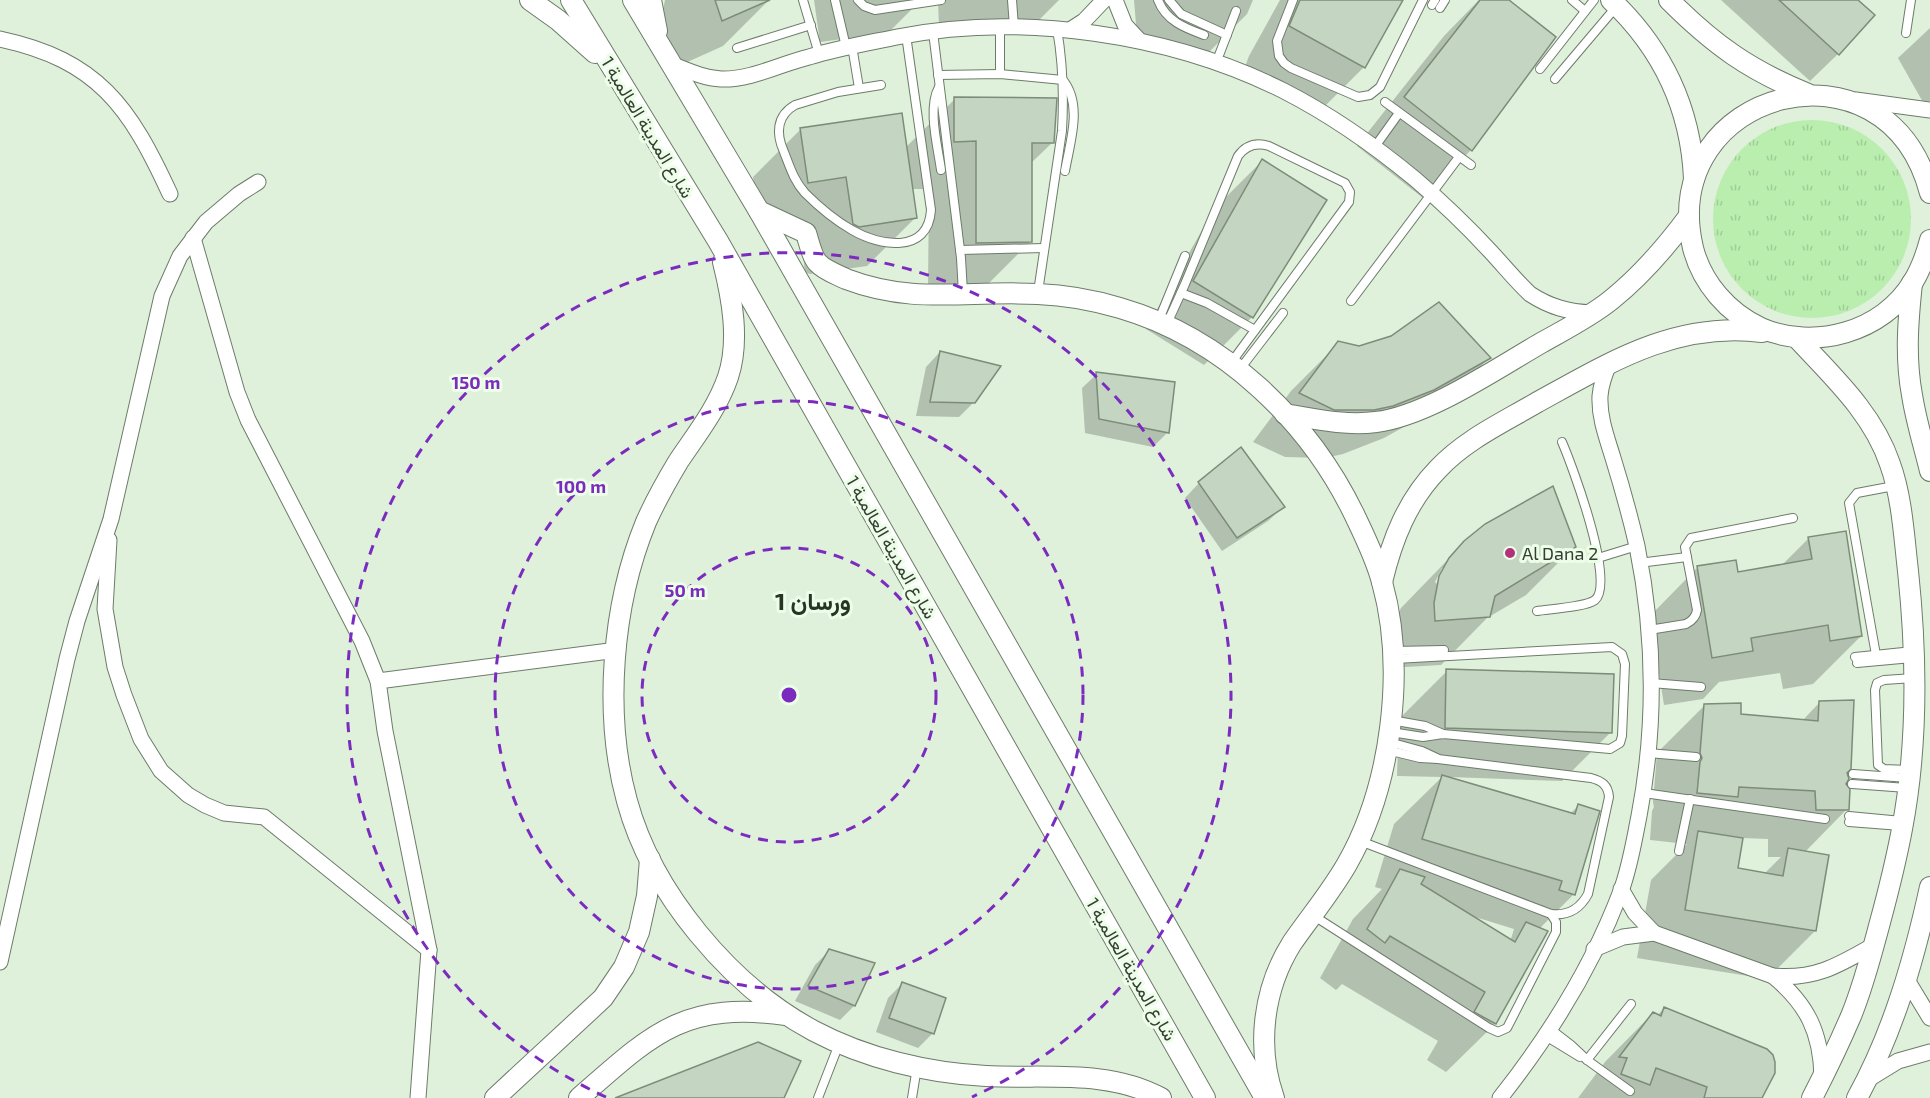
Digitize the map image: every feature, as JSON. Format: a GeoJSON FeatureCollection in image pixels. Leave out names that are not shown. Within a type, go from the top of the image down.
{"type":"FeatureCollection","features":[{"type":"Feature","properties":{"kind":"street"},"geometry":{"type":"LineString","coordinates":[[530,0],[580,39],[618,80]]}},
{"type":"Feature","properties":{"kind":"street","name":"شارع المدينة العالمية 1"},"geometry":{"type":"LineString","coordinates":[[571,0],[718,241],[1205,1098]]}},
{"type":"Feature","properties":{"kind":"street"},"geometry":{"type":"LineString","coordinates":[[633,0],[759,212],[1265,1098]]}},
{"type":"Feature","properties":{"kind":"street"},"geometry":{"type":"LineString","coordinates":[[651,0],[660,45]]}},
{"type":"Feature","properties":{"kind":"street"},"geometry":{"type":"LineString","coordinates":[[1064,30],[1090,16],[1104,0]]}},
{"type":"Feature","properties":{"kind":"street"},"geometry":{"type":"LineString","coordinates":[[1115,0],[1125,25],[1139,40]]}},
{"type":"Feature","properties":{"kind":"street"},"geometry":{"type":"LineString","coordinates":[[1669,0],[1715,44],[1769,77],[1811,95]]}},
{"type":"Feature","properties":{"kind":"street"},"geometry":{"type":"LineString","coordinates":[[1614,3],[1638,27],[1652,46],[1675,90],[1690,137],[1694,182]]}},
{"type":"Feature","properties":{"kind":"street"},"geometry":{"type":"LineString","coordinates":[[671,64],[709,78],[734,78],[819,54],[906,35],[1007,27],[1064,30],[1139,40],[1216,63],[1283,90],[1316,109],[1374,148],[1432,194],[1462,222],[1530,294],[1559,309],[1592,314]]}},
{"type":"Feature","properties":{"kind":"street"},"geometry":{"type":"LineString","coordinates":[[0,39],[26,44],[58,56],[74,65],[104,89],[124,111],[141,136],[170,194]]}},
{"type":"Feature","properties":{"kind":"street"},"geometry":{"type":"LineString","coordinates":[[1774,333],[1734,312],[1704,277],[1695,256],[1689,216],[1694,182],[1711,147],[1738,119],[1772,101],[1811,95],[1830,96],[1930,110]]}},
{"type":"Feature","properties":{"kind":"street"},"geometry":{"type":"LineString","coordinates":[[1830,96],[1871,111],[1889,123],[1917,156],[1926,176],[1930,193]]}},
{"type":"Feature","properties":{"kind":"street"},"geometry":{"type":"LineString","coordinates":[[258,182],[222,207],[193,238],[175,266],[162,296],[111,519],[105,609],[109,638],[124,695],[141,739],[156,763],[174,784],[205,805],[224,813],[264,817],[429,950]]}},
{"type":"Feature","properties":{"kind":"street"},"geometry":{"type":"LineString","coordinates":[[759,212],[806,233],[817,262],[840,276],[866,286],[892,293],[919,296],[1038,294],[1080,298],[1121,308],[1162,324],[1198,342],[1235,367],[1266,393],[1317,453],[1337,483],[1355,515],[1382,582],[1392,655],[1393,690],[1389,736],[1377,788],[1358,840],[1347,863],[1291,946],[1268,999],[1264,1027],[1264,1056],[1274,1098]]}},
{"type":"Feature","properties":{"kind":"street"},"geometry":{"type":"LineString","coordinates":[[1285,414],[1344,424],[1377,422],[1408,414],[1479,379],[1610,302],[1652,262],[1689,216]]}},
{"type":"Feature","properties":{"kind":"street"},"geometry":{"type":"LineString","coordinates":[[193,238],[237,392],[248,420],[362,641],[378,681],[385,731],[429,950],[418,1098]]}},
{"type":"Feature","properties":{"kind":"street"},"geometry":{"type":"LineString","coordinates":[[1382,582],[1389,551],[1401,521],[1417,494],[1437,469],[1461,448],[1488,431],[1610,362],[1655,343],[1694,333],[1726,330],[1774,333],[1797,338],[1824,338],[1850,332],[1874,320],[1895,304],[1912,283],[1927,256],[1930,240]]}},
{"type":"Feature","properties":{"kind":"street"},"geometry":{"type":"LineString","coordinates":[[718,241],[732,309],[733,349],[728,376],[711,414],[667,481],[646,522],[625,588],[617,650],[614,717],[617,755],[627,803],[650,859],[674,899],[710,946],[734,972],[788,1016],[839,1043],[865,1053],[917,1066],[982,1076],[1093,1078],[1119,1082],[1146,1090],[1161,1098]]}},
{"type":"Feature","properties":{"kind":"street"},"geometry":{"type":"LineString","coordinates":[[1912,283],[1907,338],[1908,366],[1916,419],[1930,471]]}},
{"type":"Feature","properties":{"kind":"street"},"geometry":{"type":"LineString","coordinates":[[1797,338],[1860,407],[1877,434],[1890,463],[1896,486],[1909,587],[1914,678],[1909,779],[1903,824],[1874,945],[1851,1015],[1812,1098]]}},
{"type":"Feature","properties":{"kind":"street"},"geometry":{"type":"LineString","coordinates":[[1500,1098],[1547,1032],[1594,949],[1621,889],[1644,793],[1651,683],[1649,630],[1637,546],[1600,409],[1601,385],[1610,362]]}},
{"type":"Feature","properties":{"kind":"street"},"geometry":{"type":"LineString","coordinates":[[0,962],[72,640],[101,543],[111,519]]}},
{"type":"Feature","properties":{"kind":"street"},"geometry":{"type":"LineString","coordinates":[[378,681],[617,650]]}},
{"type":"Feature","properties":{"kind":"street"},"geometry":{"type":"LineString","coordinates":[[495,1098],[603,998],[619,975],[639,932],[647,896],[650,859]]}},
{"type":"Feature","properties":{"kind":"street"},"geometry":{"type":"LineString","coordinates":[[1857,1098],[1867,1080],[1907,980],[1930,887]]}},
{"type":"Feature","properties":{"kind":"street"},"geometry":{"type":"LineString","coordinates":[[1621,889],[1635,913],[1654,933],[1773,976],[1791,978],[1820,973],[1836,967],[1874,945]]}},
{"type":"Feature","properties":{"kind":"street"},"geometry":{"type":"LineString","coordinates":[[1594,949],[1623,937],[1654,933]]}},
{"type":"Feature","properties":{"kind":"street"},"geometry":{"type":"LineString","coordinates":[[1773,976],[1798,999],[1807,1013],[1819,1045],[1822,1078]]}},
{"type":"Feature","properties":{"kind":"street"},"geometry":{"type":"LineString","coordinates":[[1907,980],[1930,1018]]}},
{"type":"Feature","properties":{"kind":"street"},"geometry":{"type":"LineString","coordinates":[[579,1098],[635,1048],[675,1025],[719,1012],[742,1011],[788,1016]]}},
{"type":"Feature","properties":{"kind":"street"},"geometry":{"type":"LineString","coordinates":[[1867,1080],[1898,1061],[1930,1052]]}},
{"type":"Feature","properties":{"kind":"lane"},"geometry":{"type":"LineString","coordinates":[[803,0],[819,54]]}},
{"type":"Feature","properties":{"kind":"lane"},"geometry":{"type":"LineString","coordinates":[[835,0],[859,87]]}},
{"type":"Feature","properties":{"kind":"lane"},"geometry":{"type":"LineString","coordinates":[[858,0],[864,6],[875,10],[941,0]]}},
{"type":"Feature","properties":{"kind":"lane"},"geometry":{"type":"LineString","coordinates":[[1000,74],[1012,0]]}},
{"type":"Feature","properties":{"kind":"lane"},"geometry":{"type":"LineString","coordinates":[[1158,0],[1174,22],[1204,35]]}},
{"type":"Feature","properties":{"kind":"lane"},"geometry":{"type":"LineString","coordinates":[[1169,0],[1181,14],[1227,35]]}},
{"type":"Feature","properties":{"kind":"lane"},"geometry":{"type":"LineString","coordinates":[[1293,0],[1277,41],[1279,56],[1291,68],[1358,97],[1371,95],[1380,87],[1431,3],[1445,0]]}},
{"type":"Feature","properties":{"kind":"lane"},"geometry":{"type":"LineString","coordinates":[[1572,0],[1585,11]]}},
{"type":"Feature","properties":{"kind":"lane"},"geometry":{"type":"LineString","coordinates":[[1540,69],[1594,0]]}},
{"type":"Feature","properties":{"kind":"lane"},"geometry":{"type":"LineString","coordinates":[[1906,33],[1911,0]]}},
{"type":"Feature","properties":{"kind":"lane"},"geometry":{"type":"LineString","coordinates":[[1555,79],[1614,3]]}},
{"type":"Feature","properties":{"kind":"lane"},"geometry":{"type":"LineString","coordinates":[[1216,63],[1236,11]]}},
{"type":"Feature","properties":{"kind":"lane"},"geometry":{"type":"LineString","coordinates":[[737,48],[810,25]]}},
{"type":"Feature","properties":{"kind":"lane"},"geometry":{"type":"LineString","coordinates":[[1038,294],[1062,131],[1064,30]]}},
{"type":"Feature","properties":{"kind":"lane"},"geometry":{"type":"LineString","coordinates":[[933,32],[960,250],[963,294]]}},
{"type":"Feature","properties":{"kind":"lane"},"geometry":{"type":"LineString","coordinates":[[881,85],[859,87],[816,98],[789,108],[778,125],[782,148],[794,176],[804,191],[851,230],[878,241],[905,243],[920,236],[929,225],[931,210],[906,35]]}},
{"type":"Feature","properties":{"kind":"lane"},"geometry":{"type":"LineString","coordinates":[[938,75],[1000,74],[1063,80]]}},
{"type":"Feature","properties":{"kind":"lane"},"geometry":{"type":"LineString","coordinates":[[1063,80],[1074,102],[1065,171]]}},
{"type":"Feature","properties":{"kind":"lane"},"geometry":{"type":"LineString","coordinates":[[939,86],[933,108],[941,170]]}},
{"type":"Feature","properties":{"kind":"lane"},"geometry":{"type":"LineString","coordinates":[[1385,102],[1471,165]]}},
{"type":"Feature","properties":{"kind":"lane"},"geometry":{"type":"LineString","coordinates":[[1374,148],[1399,113]]}},
{"type":"Feature","properties":{"kind":"lane"},"geometry":{"type":"LineString","coordinates":[[1162,324],[1181,293],[1238,156],[1246,147],[1258,144],[1269,146],[1345,183],[1350,192],[1349,202],[1255,330],[1235,367]]}},
{"type":"Feature","properties":{"kind":"lane"},"geometry":{"type":"LineString","coordinates":[[1351,301],[1459,157]]}},
{"type":"Feature","properties":{"kind":"lane"},"geometry":{"type":"LineString","coordinates":[[960,250],[1044,248]]}},
{"type":"Feature","properties":{"kind":"lane"},"geometry":{"type":"LineString","coordinates":[[1162,324],[1185,256]]}},
{"type":"Feature","properties":{"kind":"lane"},"geometry":{"type":"LineString","coordinates":[[1181,293],[1207,303],[1255,330]]}},
{"type":"Feature","properties":{"kind":"lane"},"geometry":{"type":"LineString","coordinates":[[1235,367],[1283,313]]}},
{"type":"Feature","properties":{"kind":"lane"},"geometry":{"type":"LineString","coordinates":[[1537,611],[1587,603],[1597,598],[1602,588],[1598,558],[1584,499],[1562,441]]}},
{"type":"Feature","properties":{"kind":"lane"},"geometry":{"type":"LineString","coordinates":[[1876,655],[1849,503],[1857,493],[1896,486]]}},
{"type":"Feature","properties":{"kind":"lane"},"geometry":{"type":"LineString","coordinates":[[1649,630],[1686,624],[1696,614],[1686,543],[1694,537],[1793,519]]}},
{"type":"Feature","properties":{"kind":"lane"},"geometry":{"type":"LineString","coordinates":[[1598,558],[1637,546]]}},
{"type":"Feature","properties":{"kind":"lane"},"geometry":{"type":"LineString","coordinates":[[1639,563],[1687,556]]}},
{"type":"Feature","properties":{"kind":"lane"},"geometry":{"type":"LineString","coordinates":[[1389,736],[1423,737],[1443,734],[1614,748],[1622,740],[1624,659],[1617,650],[1607,646],[1392,655]]}},
{"type":"Feature","properties":{"kind":"lane"},"geometry":{"type":"LineString","coordinates":[[1392,655],[1444,650]]}},
{"type":"Feature","properties":{"kind":"lane"},"geometry":{"type":"LineString","coordinates":[[1876,655],[1913,655],[1856,660],[1876,655]]}},
{"type":"Feature","properties":{"kind":"lane"},"geometry":{"type":"LineString","coordinates":[[1909,779],[1878,765],[1875,690],[1880,681],[1914,678]]}},
{"type":"Feature","properties":{"kind":"lane"},"geometry":{"type":"LineString","coordinates":[[1651,683],[1701,687]]}},
{"type":"Feature","properties":{"kind":"lane"},"geometry":{"type":"LineString","coordinates":[[1358,840],[1551,914],[1558,915],[1573,911],[1588,894],[1609,797],[1606,786],[1602,782],[1591,778],[1420,758],[1389,736]]}},
{"type":"Feature","properties":{"kind":"lane"},"geometry":{"type":"LineString","coordinates":[[1648,753],[1696,757]]}},
{"type":"Feature","properties":{"kind":"lane"},"geometry":{"type":"LineString","coordinates":[[1853,774],[1909,779]]}},
{"type":"Feature","properties":{"kind":"lane"},"geometry":{"type":"LineString","coordinates":[[1852,784],[1909,779]]}},
{"type":"Feature","properties":{"kind":"lane"},"geometry":{"type":"LineString","coordinates":[[1644,793],[1825,819]]}},
{"type":"Feature","properties":{"kind":"lane"},"geometry":{"type":"LineString","coordinates":[[1679,851],[1690,799]]}},
{"type":"Feature","properties":{"kind":"lane"},"geometry":{"type":"LineString","coordinates":[[1849,819],[1903,824]]}},
{"type":"Feature","properties":{"kind":"lane"},"geometry":{"type":"LineString","coordinates":[[1313,915],[1498,1032],[1507,1028],[1556,932],[1556,922],[1551,914]]}},
{"type":"Feature","properties":{"kind":"lane"},"geometry":{"type":"LineString","coordinates":[[1587,1060],[1631,1004]]}},
{"type":"Feature","properties":{"kind":"lane"},"geometry":{"type":"LineString","coordinates":[[1547,1032],[1558,1045],[1587,1060],[1630,1091]]}},
{"type":"Feature","properties":{"kind":"lane"},"geometry":{"type":"LineString","coordinates":[[819,1098],[839,1043]]}},
{"type":"Feature","properties":{"kind":"lane"},"geometry":{"type":"LineString","coordinates":[[912,1098],[917,1066]]}},
{"type":"Feature","properties":{"kind":"green space"},"geometry":{"type":"Polygon","coordinates":[[[1812,120],[1841,124],[1859,132],[1882,149],[1899,172],[1907,190],[1911,219],[1907,248],[1899,266],[1882,289],[1859,306],[1841,314],[1812,318],[1783,314],[1765,306],[1742,289],[1725,266],[1717,248],[1713,219],[1717,190],[1725,172],[1742,149],[1765,132],[1783,124],[1812,120]]]}},
{"type":"Feature","properties":{"kind":"building"},"geometry":{"type":"Polygon","coordinates":[[[715,0],[770,0],[722,21],[715,0]]]}},
{"type":"Feature","properties":{"kind":"building"},"geometry":{"type":"Polygon","coordinates":[[[1300,0],[1403,0],[1365,68],[1289,26],[1300,0]]]}},
{"type":"Feature","properties":{"kind":"building"},"geometry":{"type":"Polygon","coordinates":[[[1480,0],[1509,0],[1556,37],[1472,151],[1404,97],[1480,0]]]}},
{"type":"Feature","properties":{"kind":"building"},"geometry":{"type":"Polygon","coordinates":[[[1779,0],[1858,0],[1875,15],[1839,55],[1779,0]]]}},
{"type":"Feature","properties":{"kind":"building"},"geometry":{"type":"Polygon","coordinates":[[[954,97],[1057,98],[1054,143],[1032,143],[1032,242],[976,243],[976,141],[954,142],[954,97]]]}},
{"type":"Feature","properties":{"kind":"building"},"geometry":{"type":"Polygon","coordinates":[[[902,113],[917,218],[859,227],[853,224],[846,177],[808,183],[800,128],[902,113]]]}},
{"type":"Feature","properties":{"kind":"building"},"geometry":{"type":"Polygon","coordinates":[[[1262,159],[1327,200],[1253,318],[1193,281],[1262,159]]]}},
{"type":"Feature","properties":{"kind":"building"},"geometry":{"type":"Polygon","coordinates":[[[1439,302],[1491,358],[1434,390],[1393,406],[1374,410],[1334,410],[1299,393],[1338,341],[1359,346],[1391,336],[1439,302]]]}},
{"type":"Feature","properties":{"kind":"building"},"geometry":{"type":"Polygon","coordinates":[[[940,351],[1001,366],[975,403],[930,402],[940,351]]]}},
{"type":"Feature","properties":{"kind":"building"},"geometry":{"type":"Polygon","coordinates":[[[1096,372],[1175,382],[1169,433],[1099,419],[1096,372]]]}},
{"type":"Feature","properties":{"kind":"building"},"geometry":{"type":"Polygon","coordinates":[[[1241,447],[1285,507],[1237,538],[1198,482],[1241,447]]]}},
{"type":"Feature","properties":{"kind":"building","name":"Al Dana 2"},"geometry":{"type":"Polygon","coordinates":[[[1553,486],[1576,547],[1495,596],[1490,617],[1435,621],[1434,603],[1439,576],[1449,558],[1464,541],[1485,524],[1553,486]]]}},
{"type":"Feature","properties":{"kind":"building"},"geometry":{"type":"Polygon","coordinates":[[[1846,531],[1862,636],[1830,641],[1828,625],[1751,638],[1753,651],[1712,658],[1697,566],[1736,560],[1738,572],[1812,559],[1808,537],[1846,531]]]}},
{"type":"Feature","properties":{"kind":"building"},"geometry":{"type":"Polygon","coordinates":[[[1446,669],[1614,674],[1612,733],[1445,728],[1446,669]]]}},
{"type":"Feature","properties":{"kind":"building"},"geometry":{"type":"Polygon","coordinates":[[[1854,700],[1851,769],[1847,773],[1849,779],[1846,784],[1850,789],[1849,810],[1816,810],[1815,791],[1739,787],[1738,797],[1697,793],[1702,758],[1700,753],[1704,704],[1741,703],[1741,714],[1818,721],[1819,701],[1854,700]]]}},
{"type":"Feature","properties":{"kind":"building"},"geometry":{"type":"Polygon","coordinates":[[[1442,775],[1575,814],[1578,804],[1600,811],[1575,895],[1559,890],[1562,881],[1422,839],[1442,775]]]}},
{"type":"Feature","properties":{"kind":"building"},"geometry":{"type":"Polygon","coordinates":[[[1698,831],[1743,838],[1738,868],[1783,876],[1788,848],[1829,855],[1816,931],[1685,910],[1698,831]]]}},
{"type":"Feature","properties":{"kind":"building"},"geometry":{"type":"Polygon","coordinates":[[[1400,869],[1425,877],[1421,884],[1515,942],[1526,922],[1548,931],[1496,1024],[1474,1012],[1485,992],[1390,936],[1385,943],[1367,929],[1400,869]]]}},
{"type":"Feature","properties":{"kind":"building"},"geometry":{"type":"Polygon","coordinates":[[[829,949],[875,963],[855,1006],[808,986],[829,949]]]}},
{"type":"Feature","properties":{"kind":"building"},"geometry":{"type":"Polygon","coordinates":[[[902,982],[946,998],[934,1034],[889,1018],[902,982]]]}},
{"type":"Feature","properties":{"kind":"building"},"geometry":{"type":"Polygon","coordinates":[[[1664,1007],[1767,1049],[1773,1055],[1775,1073],[1762,1098],[1704,1098],[1707,1087],[1656,1068],[1650,1085],[1621,1074],[1627,1058],[1619,1057],[1653,1012],[1661,1016],[1664,1007]]]}},
{"type":"Feature","properties":{"kind":"building"},"geometry":{"type":"Polygon","coordinates":[[[758,1042],[801,1061],[784,1098],[615,1098],[758,1042]]]}},
{"type":"Feature","properties":{"kind":"place","name":"Al Dana 2"},"geometry":{"type":"Point","coordinates":[1510,553]}},
{"type":"Feature","properties":{"kind":"district","name":"ورسان 1"},"geometry":{"type":"Point","coordinates":[813,600]}}]}
